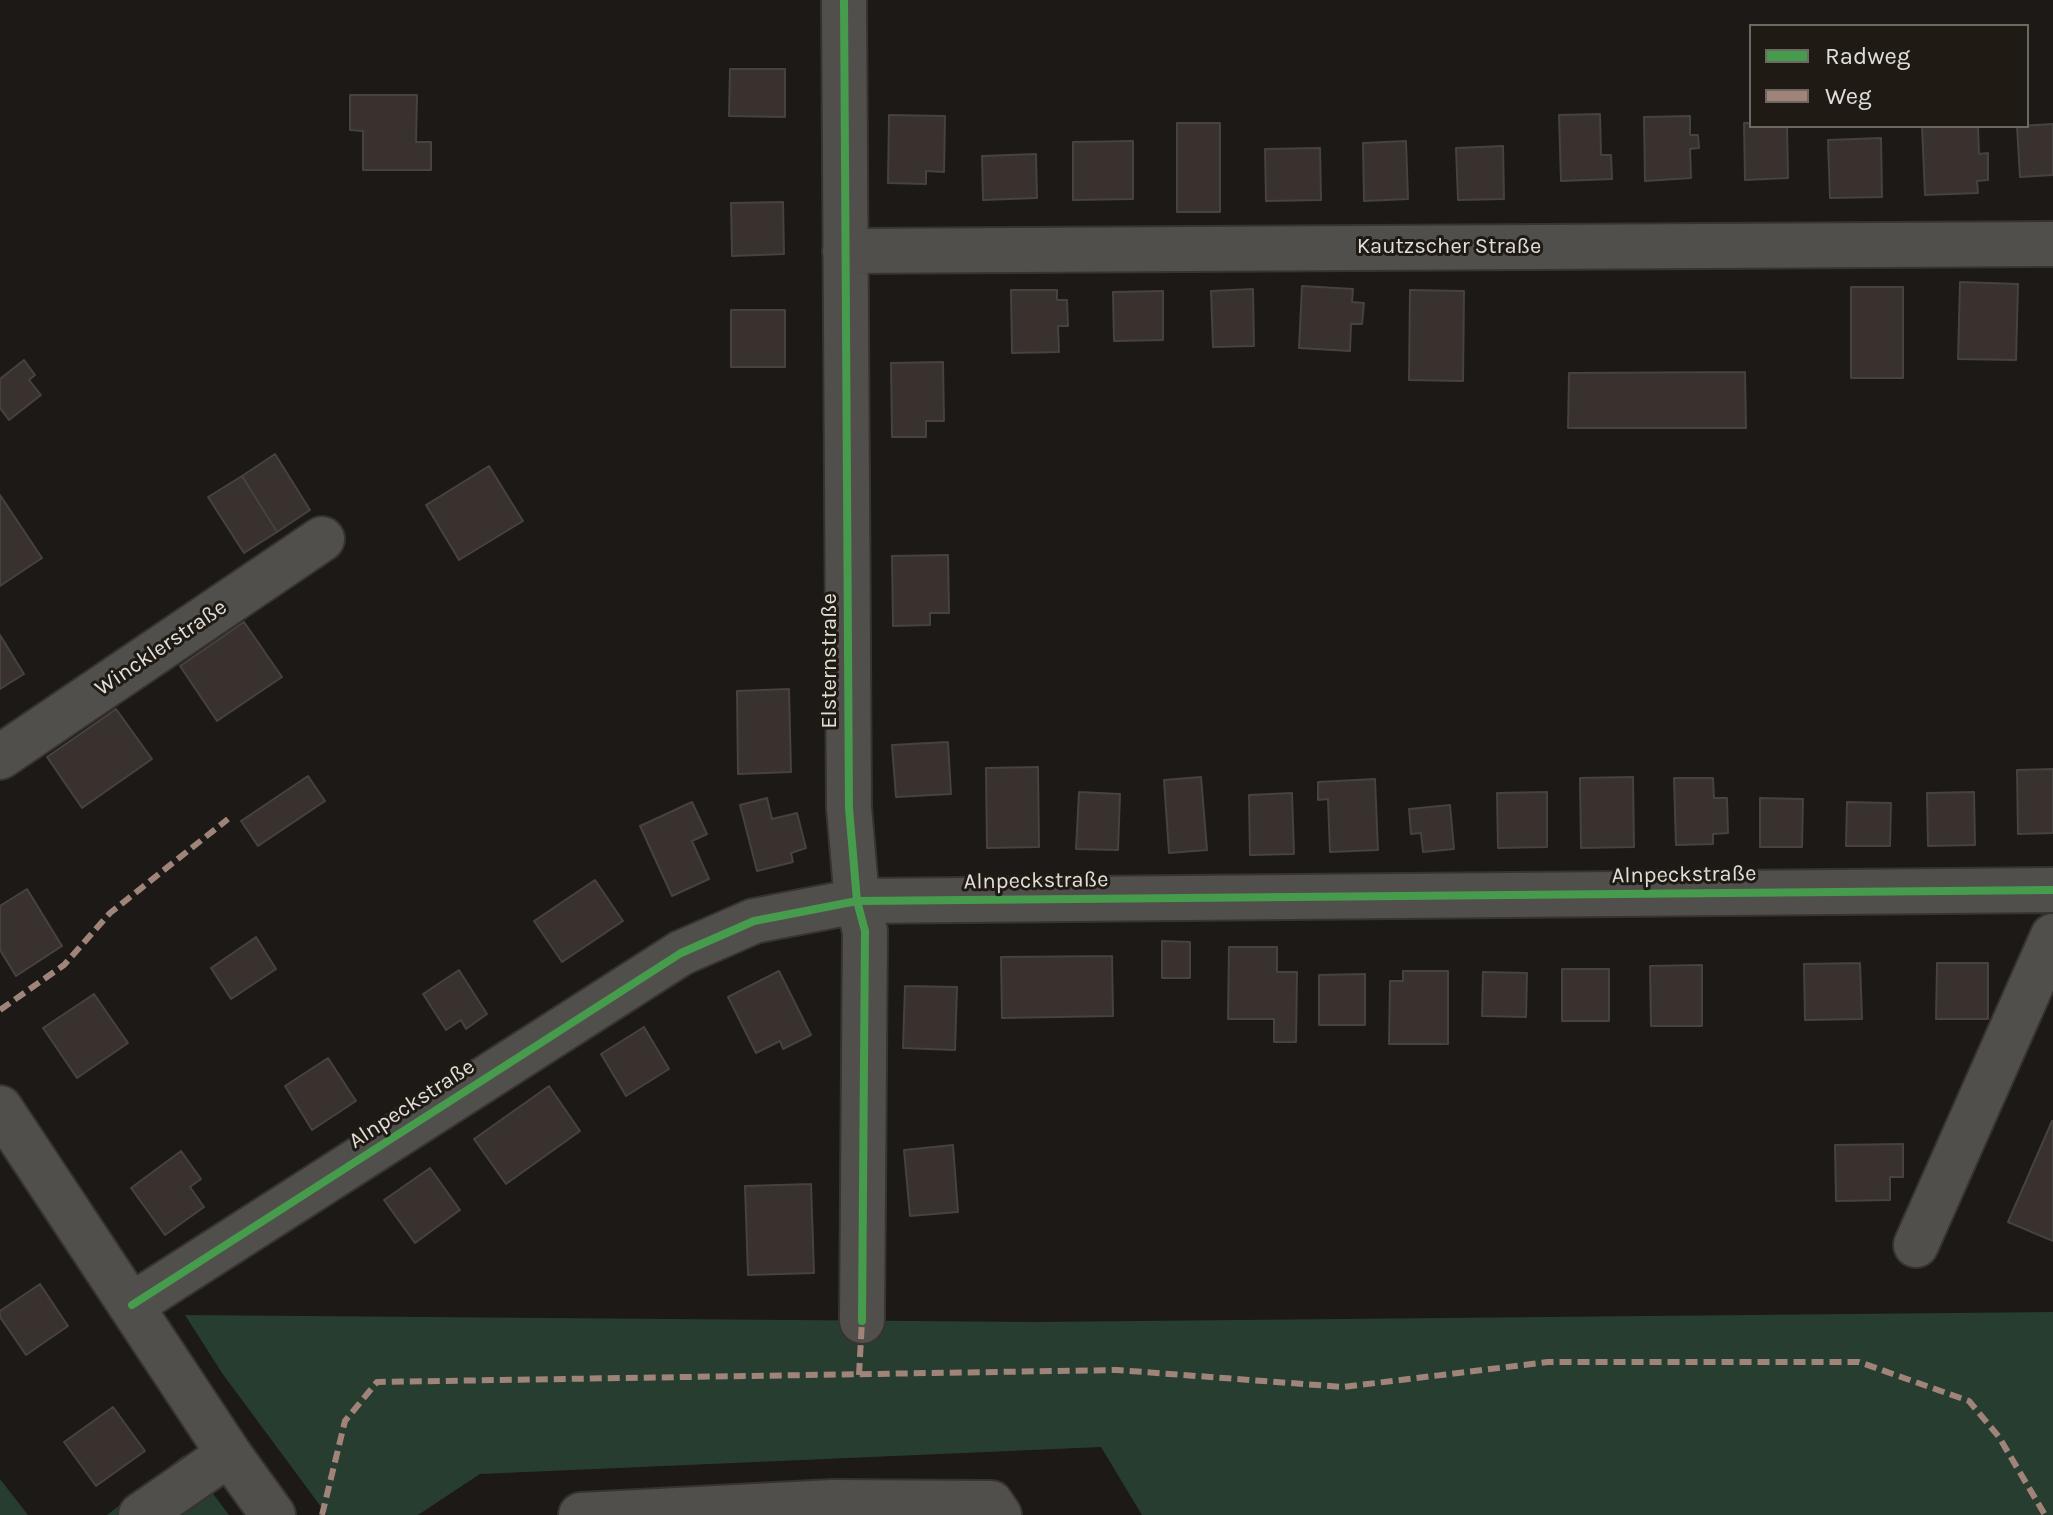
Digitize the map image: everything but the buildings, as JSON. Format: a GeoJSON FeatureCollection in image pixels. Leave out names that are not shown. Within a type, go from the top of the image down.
{"type":"FeatureCollection","features":[{"type":"Feature","properties":{"kind":"street","name":"Elsternstraße"},"geometry":{"type":"LineString","coordinates":[[844,0],[849,808],[857,901],[865,931],[862,1321]]}},
{"type":"Feature","properties":{"kind":"street","name":"Kautzscher Straße"},"geometry":{"type":"LineString","coordinates":[[845,251],[2053,244]]}},
{"type":"Feature","properties":{"kind":"street","name":"Wincklerstraße"},"geometry":{"type":"LineString","coordinates":[[0,757],[322,539]]}},
{"type":"Feature","properties":{"kind":"street","name":"Alnpeckstraße"},"geometry":{"type":"LineString","coordinates":[[132,1305],[681,953],[754,921],[857,901],[2053,890]]}},
{"type":"Feature","properties":{"kind":"street"},"geometry":{"type":"LineString","coordinates":[[1916,1245],[2053,936]]}},
{"type":"Feature","properties":{"kind":"street"},"geometry":{"type":"LineString","coordinates":[[0,1108],[229,1454],[273,1515]]}},
{"type":"Feature","properties":{"kind":"street"},"geometry":{"type":"LineString","coordinates":[[141,1515],[229,1454]]}},
{"type":"Feature","properties":{"kind":"street"},"geometry":{"type":"LineString","coordinates":[[581,1515],[991,1503],[999,1515]]}},
{"type":"Feature","properties":{"kind":"green space"},"geometry":{"type":"Polygon","coordinates":[[[2053,1312],[2053,1515],[1142,1515],[1101,1447],[480,1474],[418,1515],[327,1515],[222,1373],[185,1315],[1035,1322],[2053,1312]]]}},
{"type":"Feature","properties":{"kind":"green space"},"geometry":{"type":"Polygon","coordinates":[[[184,1455],[229,1515],[107,1515],[184,1455]]]}},
{"type":"Feature","properties":{"kind":"green space"},"geometry":{"type":"Polygon","coordinates":[[[0,1479],[28,1515],[0,1515],[0,1479]]]}},
{"type":"Feature","properties":{"kind":"marked path"},"geometry":{"type":"LineString","coordinates":[[0,1010],[64,965],[110,913],[228,819]]}},
{"type":"Feature","properties":{"kind":"marked path"},"geometry":{"type":"LineString","coordinates":[[859,1375],[862,1321]]}},
{"type":"Feature","properties":{"kind":"marked path"},"geometry":{"type":"LineString","coordinates":[[322,1515],[345,1421],[377,1382],[1117,1370],[1343,1387],[1548,1362],[1859,1362],[1969,1401],[1999,1437],[2045,1515]]}},
{"type":"Feature","properties":{"kind":"cycle path"},"geometry":{"type":"LineString","coordinates":[[844,0],[849,808],[857,901],[865,931],[862,1321]]}},
{"type":"Feature","properties":{"kind":"cycle path"},"geometry":{"type":"LineString","coordinates":[[132,1305],[681,953],[754,921],[857,901],[2053,890]]}}]}
